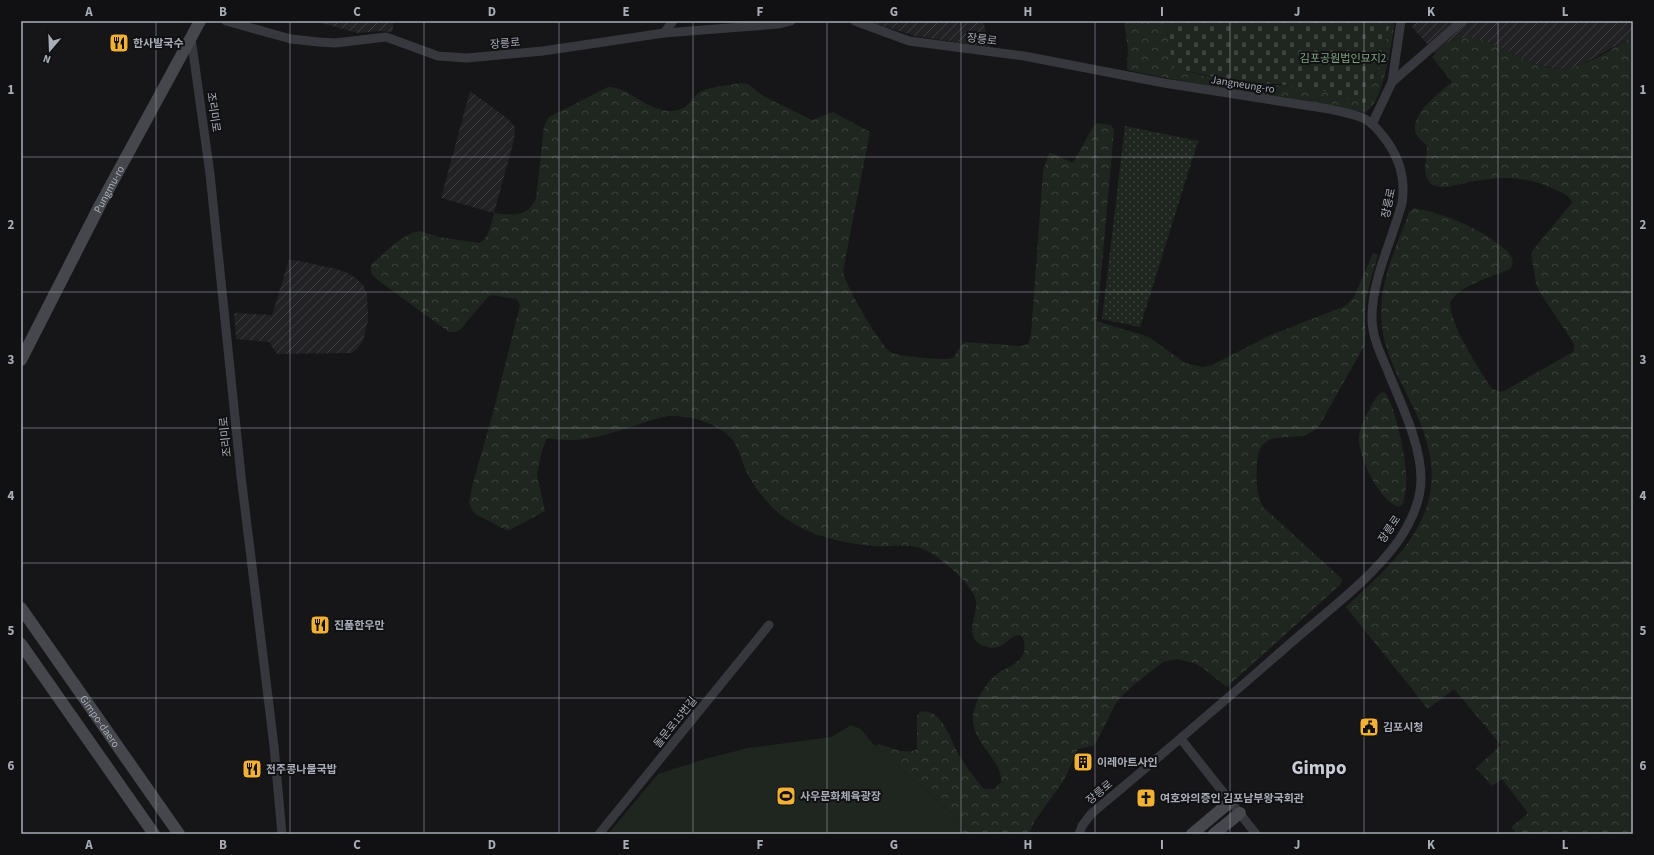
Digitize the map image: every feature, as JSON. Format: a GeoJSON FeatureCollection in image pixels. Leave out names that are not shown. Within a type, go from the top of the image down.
{"type":"FeatureCollection","features":[{"type":"Feature","properties":{"kind":"main road","name":"Pungmu-ro"},"geometry":{"type":"LineString","coordinates":[[21,360],[104,198],[200,21]]}},
{"type":"Feature","properties":{"kind":"main road","name":"Gimpo-daero"},"geometry":{"type":"LineString","coordinates":[[21,608],[179,834]]}},
{"type":"Feature","properties":{"kind":"main road","name":"Gimpo-daero"},"geometry":{"type":"LineString","coordinates":[[21,644],[154,834]]}},
{"type":"Feature","properties":{"kind":"main road"},"geometry":{"type":"LineString","coordinates":[[1192,834],[1230,802]]}},
{"type":"Feature","properties":{"kind":"main road"},"geometry":{"type":"LineString","coordinates":[[1214,834],[1240,813]]}},
{"type":"Feature","properties":{"kind":"street","name":"장릉로"},"geometry":{"type":"LineString","coordinates":[[226,21],[291,38],[319,42],[335,43],[386,37],[421,51],[438,56],[454,58],[486,57],[543,51],[664,33],[779,24],[792,21]]}},
{"type":"Feature","properties":{"kind":"street"},"geometry":{"type":"LineString","coordinates":[[664,33],[673,21]]}},
{"type":"Feature","properties":{"kind":"street","name":"Jangneung-ro"},"geometry":{"type":"LineString","coordinates":[[855,21],[909,41],[1024,56],[1164,83],[1329,109],[1351,114],[1372,124]]}},
{"type":"Feature","properties":{"kind":"street"},"geometry":{"type":"LineString","coordinates":[[1372,124],[1392,82],[1401,21]]}},
{"type":"Feature","properties":{"kind":"street"},"geometry":{"type":"LineString","coordinates":[[1392,82],[1462,21]]}},
{"type":"Feature","properties":{"kind":"street","name":"조리미로"},"geometry":{"type":"LineString","coordinates":[[191,37],[210,174],[239,461],[274,746],[282,834]]}},
{"type":"Feature","properties":{"kind":"street","name":"장릉로"},"geometry":{"type":"LineString","coordinates":[[1079,834],[1082,826],[1091,814],[1181,739],[1370,572],[1398,541],[1414,512],[1419,495],[1421,480],[1420,463],[1410,430],[1377,345],[1372,319],[1374,294],[1402,203],[1404,180],[1396,155],[1387,141],[1372,124]]}},
{"type":"Feature","properties":{"kind":"street","name":"돌문로15번길"},"geometry":{"type":"LineString","coordinates":[[599,834],[769,625]]}},
{"type":"Feature","properties":{"kind":"street"},"geometry":{"type":"LineString","coordinates":[[1181,739],[1256,834]]}},
{"type":"Feature","properties":{"kind":"shaded area"},"geometry":{"type":"Polygon","coordinates":[[[314,21],[394,21],[392,32],[379,31],[358,33],[314,21]]]}},
{"type":"Feature","properties":{"kind":"shaded area"},"geometry":{"type":"Polygon","coordinates":[[[871,21],[983,21],[990,47],[915,36],[873,23],[871,21]]]}},
{"type":"Feature","properties":{"kind":"shaded area"},"geometry":{"type":"Polygon","coordinates":[[[1417,21],[1633,21],[1633,36],[1583,64],[1570,68],[1559,69],[1537,65],[1490,43],[1477,39],[1454,39],[1447,43],[1436,54],[1412,27],[1417,21]]]}},
{"type":"Feature","properties":{"kind":"shaded area"},"geometry":{"type":"Polygon","coordinates":[[[470,91],[507,118],[515,127],[514,140],[494,213],[441,198],[470,91]]]}},
{"type":"Feature","properties":{"kind":"shaded area"},"geometry":{"type":"Polygon","coordinates":[[[289,260],[300,261],[348,273],[363,285],[367,294],[368,320],[363,341],[356,350],[351,353],[277,354],[269,342],[236,339],[234,313],[272,315],[289,260]]]}},
{"type":"Feature","properties":{"kind":"green space"},"geometry":{"type":"Polygon","coordinates":[[[1124,21],[1166,21],[1172,63],[1176,68],[1223,81],[1296,86],[1325,91],[1366,102],[1391,21],[1395,21],[1383,82],[1379,94],[1374,104],[1368,110],[1360,111],[1250,93],[1127,70],[1128,49],[1124,21]]]}},
{"type":"Feature","properties":{"kind":"green space","name":"김포공원법인묘지2"},"geometry":{"type":"Polygon","coordinates":[[[1166,21],[1391,21],[1369,95],[1366,102],[1363,103],[1325,91],[1279,84],[1238,83],[1176,68],[1172,63],[1166,21]]]}},
{"type":"Feature","properties":{"kind":"green space"},"geometry":{"type":"Polygon","coordinates":[[[1633,36],[1633,834],[1517,834],[1511,827],[1528,813],[1502,779],[1492,786],[1476,768],[1501,745],[1454,689],[1428,709],[1346,607],[1369,586],[1407,544],[1420,522],[1429,499],[1432,474],[1428,445],[1416,413],[1395,370],[1387,348],[1382,326],[1382,296],[1393,253],[1409,212],[1414,208],[1437,213],[1478,231],[1504,248],[1512,257],[1513,261],[1510,269],[1469,286],[1455,296],[1450,302],[1454,322],[1459,333],[1472,358],[1491,388],[1499,392],[1504,391],[1573,352],[1574,344],[1539,291],[1536,283],[1531,254],[1572,203],[1570,198],[1563,193],[1544,185],[1519,179],[1488,179],[1444,187],[1433,185],[1429,182],[1425,173],[1427,146],[1417,136],[1415,127],[1421,112],[1426,105],[1452,82],[1432,57],[1450,41],[1465,38],[1478,39],[1534,63],[1548,68],[1561,69],[1570,68],[1589,62],[1633,36]]]}},
{"type":"Feature","properties":{"kind":"green space"},"geometry":{"type":"Polygon","coordinates":[[[742,83],[748,84],[763,96],[812,120],[833,112],[870,132],[843,271],[845,278],[864,315],[880,340],[892,353],[911,357],[948,359],[953,358],[962,344],[966,342],[1021,346],[1028,344],[1031,335],[1043,171],[1049,153],[1073,163],[1094,125],[1097,123],[1111,125],[1114,130],[1097,321],[1149,337],[1185,363],[1203,367],[1212,365],[1271,335],[1345,306],[1354,297],[1373,253],[1378,255],[1367,297],[1364,346],[1319,426],[1310,433],[1300,436],[1271,439],[1264,444],[1259,453],[1257,468],[1257,488],[1263,507],[1341,578],[1342,581],[1340,585],[1227,687],[1203,668],[1194,663],[1177,659],[1163,662],[1136,683],[1116,703],[1096,743],[1092,746],[1078,749],[1064,780],[1034,822],[1029,834],[963,834],[957,818],[875,746],[879,744],[908,752],[917,749],[917,716],[920,712],[928,712],[935,715],[940,720],[962,761],[984,789],[994,789],[1001,782],[997,765],[974,729],[973,718],[976,703],[987,684],[992,678],[1021,658],[1024,652],[1022,636],[1013,637],[1002,645],[991,648],[977,642],[973,637],[972,630],[976,610],[975,597],[967,584],[947,565],[933,554],[915,547],[876,546],[850,543],[822,536],[797,525],[775,510],[757,490],[747,472],[735,443],[729,436],[713,425],[695,419],[676,416],[667,416],[608,434],[578,440],[548,438],[541,454],[537,475],[545,511],[510,530],[506,530],[475,514],[469,502],[520,305],[519,302],[516,299],[491,295],[460,330],[449,332],[375,278],[371,273],[371,265],[375,261],[394,244],[411,233],[420,231],[439,237],[479,243],[486,238],[488,234],[494,213],[519,214],[529,209],[536,198],[544,126],[549,117],[608,87],[623,91],[655,108],[672,111],[683,108],[698,94],[707,89],[742,83]]]}},
{"type":"Feature","properties":{"kind":"green space"},"geometry":{"type":"Polygon","coordinates":[[[1125,126],[1198,141],[1140,327],[1102,319],[1125,126]]]}},
{"type":"Feature","properties":{"kind":"green space"},"geometry":{"type":"Polygon","coordinates":[[[1384,392],[1396,418],[1405,464],[1405,493],[1402,505],[1399,507],[1391,503],[1377,487],[1366,466],[1360,446],[1360,432],[1367,414],[1373,402],[1380,393],[1384,392]]]}},
{"type":"Feature","properties":{"kind":"green space","name":"사우문화체육광장"},"geometry":{"type":"Polygon","coordinates":[[[851,725],[861,729],[875,746],[957,818],[963,834],[608,834],[658,774],[705,759],[748,748],[831,737],[851,725]]]}},
{"type":"Feature","properties":{"kind":"place","name":"한사발국수"},"geometry":{"type":"Point","coordinates":[119,43]}},
{"type":"Feature","properties":{"kind":"place","name":"진품한우만"},"geometry":{"type":"Point","coordinates":[320,625]}},
{"type":"Feature","properties":{"kind":"place","name":"김포시청"},"geometry":{"type":"Point","coordinates":[1369,727]}},
{"type":"Feature","properties":{"kind":"place","name":"이레아트사인"},"geometry":{"type":"Point","coordinates":[1083,762]}},
{"type":"Feature","properties":{"kind":"place","name":"전주콩나물국밥"},"geometry":{"type":"Point","coordinates":[252,769]}},
{"type":"Feature","properties":{"kind":"place","name":"사우문화체육광장"},"geometry":{"type":"Point","coordinates":[786,796]}},
{"type":"Feature","properties":{"kind":"place","name":"여호와의증인 김포남부왕국회관"},"geometry":{"type":"Point","coordinates":[1146,798]}},
{"type":"Feature","properties":{"kind":"district","name":"Gimpo"},"geometry":{"type":"Point","coordinates":[1319,767]}}]}
